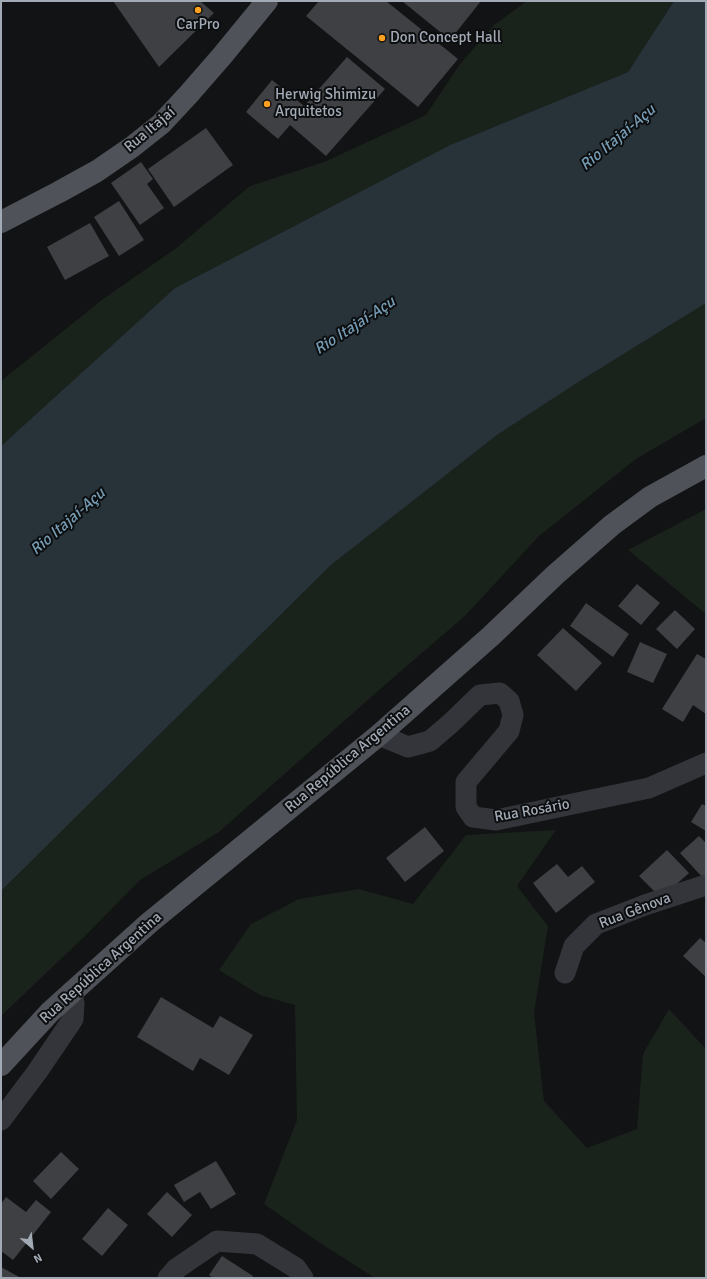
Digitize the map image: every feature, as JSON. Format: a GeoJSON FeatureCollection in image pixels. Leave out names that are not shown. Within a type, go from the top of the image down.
{"type":"FeatureCollection","features":[{"type":"Feature","properties":{"kind":"main road","name":"Rua Itajaí"},"geometry":{"type":"LineString","coordinates":[[1,222],[97,171],[132,147],[161,124],[217,62],[267,1]]}},
{"type":"Feature","properties":{"kind":"main road","name":"Rua República Argentina"},"geometry":{"type":"LineString","coordinates":[[1,1065],[32,1030],[71,992],[149,923],[379,735],[491,636],[555,575],[612,525],[650,497],[706,466]]}},
{"type":"Feature","properties":{"kind":"street","name":"Rua Rosário"},"geometry":{"type":"LineString","coordinates":[[379,735],[408,747],[430,741],[480,695],[500,693],[509,701],[513,715],[509,731],[466,782],[466,807],[472,817],[496,820],[648,788],[706,763]]}},
{"type":"Feature","properties":{"kind":"street","name":"Rua Gênova"},"geometry":{"type":"LineString","coordinates":[[565,973],[574,946],[596,924],[645,905],[706,885]]}},
{"type":"Feature","properties":{"kind":"street"},"geometry":{"type":"LineString","coordinates":[[1,1120],[37,1072],[73,1019],[74,1003],[71,992]]}},
{"type":"Feature","properties":{"kind":"street"},"geometry":{"type":"LineString","coordinates":[[168,1278],[176,1269],[217,1241],[257,1244],[296,1268],[303,1278]]}},
{"type":"Feature","properties":{"kind":"shaded area"},"geometry":{"type":"Polygon","coordinates":[[[527,1],[674,1],[628,72],[450,145],[175,288],[1,446],[1,381],[103,299],[175,249],[250,186],[324,162],[426,115],[460,64],[494,25],[527,1]]]}},
{"type":"Feature","properties":{"kind":"shaded area"},"geometry":{"type":"Polygon","coordinates":[[[706,303],[706,418],[636,459],[539,536],[465,616],[219,832],[140,880],[84,937],[1,1016],[1,891],[331,565],[497,435],[580,381],[706,303]]]}},
{"type":"Feature","properties":{"kind":"shaded area"},"geometry":{"type":"Polygon","coordinates":[[[706,509],[706,614],[628,550],[706,509]]]}},
{"type":"Feature","properties":{"kind":"shaded area"},"geometry":{"type":"Polygon","coordinates":[[[556,830],[517,886],[548,926],[534,1013],[544,1101],[587,1148],[637,1129],[643,1054],[669,1009],[706,1049],[706,1278],[375,1278],[317,1241],[264,1204],[297,1120],[295,1005],[260,995],[219,970],[251,924],[299,899],[359,889],[413,904],[466,835],[556,830]]]}},
{"type":"Feature","properties":{"kind":"water","name":"Rio Itajaí-Açu"},"geometry":{"type":"Polygon","coordinates":[[[674,1],[706,1],[706,303],[580,381],[497,435],[331,565],[1,891],[1,446],[175,288],[450,145],[628,72],[674,1]]]}},
{"type":"Feature","properties":{"kind":"building"},"geometry":{"type":"Polygon","coordinates":[[[113,1],[200,1],[214,13],[159,67],[113,1]]]}},
{"type":"Feature","properties":{"kind":"building","name":"Don Concept Hall"},"geometry":{"type":"Polygon","coordinates":[[[319,1],[386,1],[458,59],[418,107],[306,16],[319,1]]]}},
{"type":"Feature","properties":{"kind":"building"},"geometry":{"type":"Polygon","coordinates":[[[402,1],[481,1],[450,40],[402,1]]]}},
{"type":"Feature","properties":{"kind":"building"},"geometry":{"type":"Polygon","coordinates":[[[347,57],[385,89],[326,156],[290,125],[278,139],[246,112],[272,80],[304,106],[347,57]]]}},
{"type":"Feature","properties":{"kind":"building"},"geometry":{"type":"Polygon","coordinates":[[[206,128],[233,165],[174,207],[148,169],[206,128]]]}},
{"type":"Feature","properties":{"kind":"building"},"geometry":{"type":"Polygon","coordinates":[[[141,162],[153,179],[147,184],[164,208],[140,225],[111,183],[141,162]]]}},
{"type":"Feature","properties":{"kind":"building"},"geometry":{"type":"Polygon","coordinates":[[[119,201],[144,240],[119,256],[94,217],[119,201]]]}},
{"type":"Feature","properties":{"kind":"building"},"geometry":{"type":"Polygon","coordinates":[[[90,223],[109,256],[65,280],[47,247],[90,223]]]}},
{"type":"Feature","properties":{"kind":"building"},"geometry":{"type":"Polygon","coordinates":[[[637,584],[660,603],[641,625],[618,606],[637,584]]]}},
{"type":"Feature","properties":{"kind":"building"},"geometry":{"type":"Polygon","coordinates":[[[586,603],[629,634],[613,657],[570,626],[586,603]]]}},
{"type":"Feature","properties":{"kind":"building"},"geometry":{"type":"Polygon","coordinates":[[[675,610],[695,629],[677,649],[656,629],[675,610]]]}},
{"type":"Feature","properties":{"kind":"building"},"geometry":{"type":"Polygon","coordinates":[[[563,628],[602,663],[576,691],[537,655],[563,628]]]}},
{"type":"Feature","properties":{"kind":"building"},"geometry":{"type":"Polygon","coordinates":[[[640,642],[667,654],[653,683],[627,672],[640,642]]]}},
{"type":"Feature","properties":{"kind":"building"},"geometry":{"type":"Polygon","coordinates":[[[697,654],[706,659],[706,714],[693,705],[683,722],[662,709],[697,654]]]}},
{"type":"Feature","properties":{"kind":"building"},"geometry":{"type":"Polygon","coordinates":[[[702,804],[706,806],[706,831],[691,822],[702,804]]]}},
{"type":"Feature","properties":{"kind":"building"},"geometry":{"type":"Polygon","coordinates":[[[425,827],[444,851],[405,882],[386,858],[425,827]]]}},
{"type":"Feature","properties":{"kind":"building"},"geometry":{"type":"Polygon","coordinates":[[[699,836],[706,843],[706,875],[703,878],[680,853],[699,836]]]}},
{"type":"Feature","properties":{"kind":"building"},"geometry":{"type":"Polygon","coordinates":[[[667,850],[689,873],[661,898],[639,876],[667,850]]]}},
{"type":"Feature","properties":{"kind":"building"},"geometry":{"type":"Polygon","coordinates":[[[557,864],[568,877],[582,866],[595,882],[556,913],[533,883],[557,864]]]}},
{"type":"Feature","properties":{"kind":"building"},"geometry":{"type":"Polygon","coordinates":[[[700,938],[706,943],[706,977],[683,956],[700,938]]]}},
{"type":"Feature","properties":{"kind":"building"},"geometry":{"type":"Polygon","coordinates":[[[161,997],[213,1028],[220,1016],[253,1035],[229,1075],[200,1058],[193,1071],[137,1037],[161,997]]]}},
{"type":"Feature","properties":{"kind":"building"},"geometry":{"type":"Polygon","coordinates":[[[61,1152],[79,1169],[51,1199],[33,1181],[61,1152]]]}},
{"type":"Feature","properties":{"kind":"building"},"geometry":{"type":"Polygon","coordinates":[[[216,1161],[236,1194],[211,1209],[200,1192],[184,1202],[174,1185],[216,1161]]]}},
{"type":"Feature","properties":{"kind":"building"},"geometry":{"type":"Polygon","coordinates":[[[167,1192],[192,1215],[172,1237],[147,1214],[167,1192]]]}},
{"type":"Feature","properties":{"kind":"building"},"geometry":{"type":"Polygon","coordinates":[[[6,1197],[26,1212],[36,1200],[51,1212],[13,1260],[1,1251],[1,1204],[6,1197]]]}},
{"type":"Feature","properties":{"kind":"building"},"geometry":{"type":"Polygon","coordinates":[[[108,1208],[128,1225],[102,1256],[82,1239],[108,1208]]]}},
{"type":"Feature","properties":{"kind":"building"},"geometry":{"type":"Polygon","coordinates":[[[222,1256],[253,1276],[252,1278],[213,1278],[209,1275],[222,1256]]]}},
{"type":"Feature","properties":{"kind":"building"},"geometry":{"type":"Polygon","coordinates":[[[1,1267],[21,1278],[1,1278],[1,1267]]]}},
{"type":"Feature","properties":{"kind":"place","name":"CarPro"},"geometry":{"type":"Point","coordinates":[198,10]}},
{"type":"Feature","properties":{"kind":"place","name":"Don Concept Hall"},"geometry":{"type":"Point","coordinates":[382,38]}},
{"type":"Feature","properties":{"kind":"place","name":"Herwig Shimizu Arquitetos"},"geometry":{"type":"Point","coordinates":[267,104]}}]}
